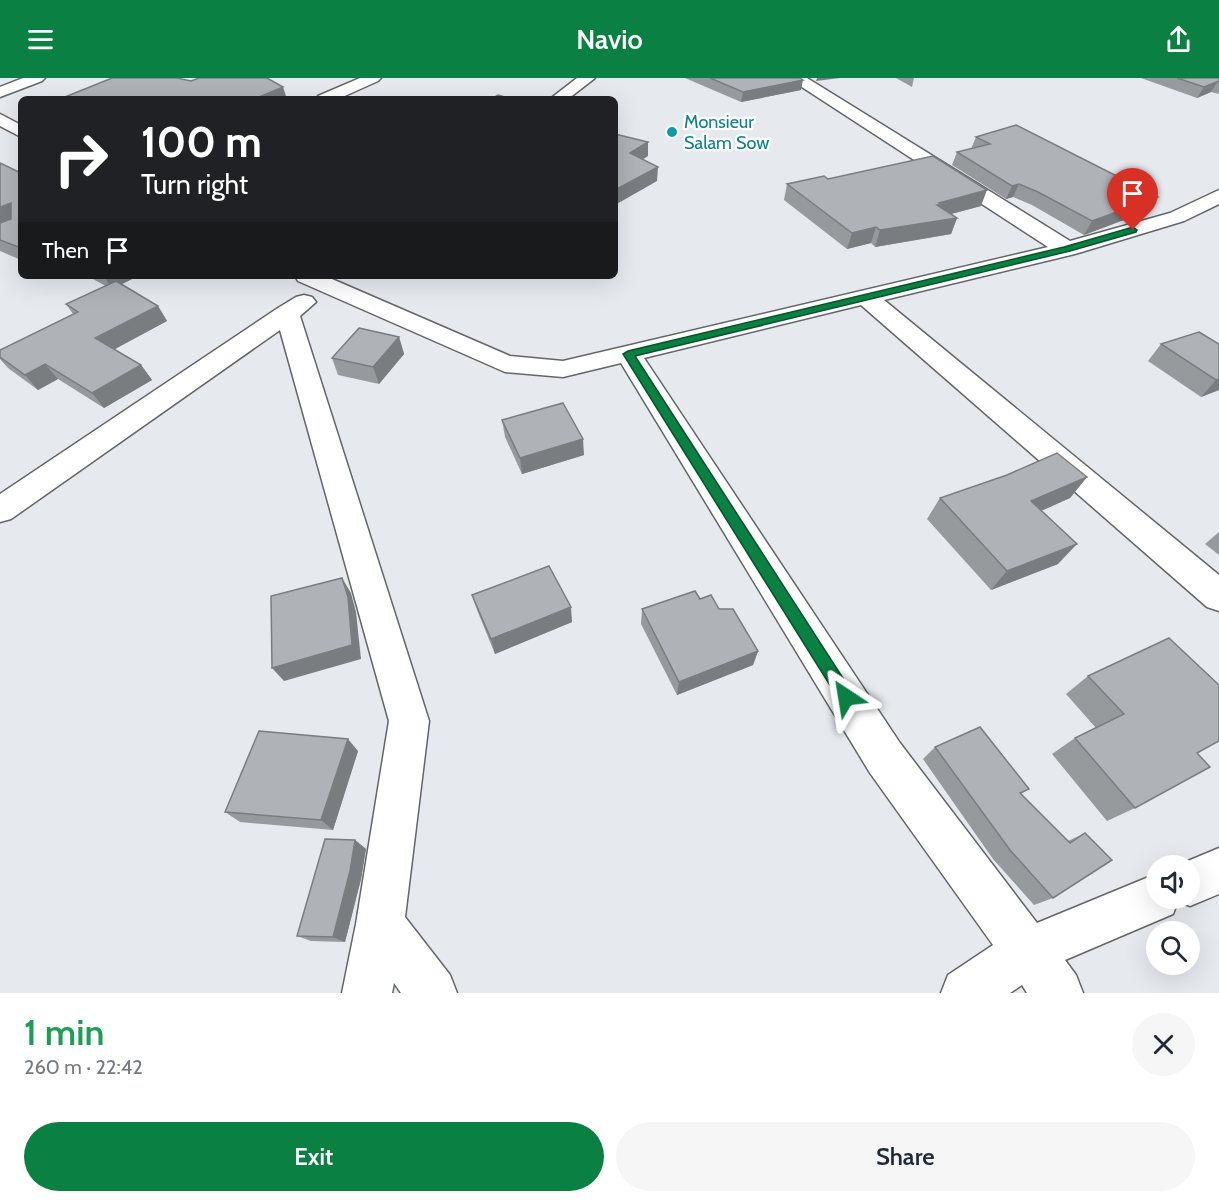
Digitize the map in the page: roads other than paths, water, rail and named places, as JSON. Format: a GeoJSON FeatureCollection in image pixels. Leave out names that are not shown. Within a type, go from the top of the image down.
{"type":"FeatureCollection","features":[{"type":"Feature","properties":{"kind":"street"},"geometry":{"type":"LineString","coordinates":[[0,92],[37,78]]}},
{"type":"Feature","properties":{"kind":"street"},"geometry":{"type":"LineString","coordinates":[[331,96],[373,78]]}},
{"type":"Feature","properties":{"kind":"street"},"geometry":{"type":"LineString","coordinates":[[562,96],[587,78]]}},
{"type":"Feature","properties":{"kind":"street"},"geometry":{"type":"LineString","coordinates":[[796,78],[1067,249]]}},
{"type":"Feature","properties":{"kind":"street"},"geometry":{"type":"LineString","coordinates":[[0,119],[18,130]]}},
{"type":"Feature","properties":{"kind":"street"},"geometry":{"type":"LineString","coordinates":[[0,510],[287,313],[324,279],[504,364],[563,369],[1067,249],[1177,217],[1219,196]]}},
{"type":"Feature","properties":{"kind":"street"},"geometry":{"type":"LineString","coordinates":[[866,297],[1219,596]]}},
{"type":"Feature","properties":{"kind":"street"},"geometry":{"type":"LineString","coordinates":[[287,313],[409,721],[380,924],[367,993]]}},
{"type":"Feature","properties":{"kind":"street"},"geometry":{"type":"LineString","coordinates":[[628,354],[885,758],[1058,993]]}},
{"type":"Feature","properties":{"kind":"street"},"geometry":{"type":"LineString","coordinates":[[1200,879],[1219,871]]}},
{"type":"Feature","properties":{"kind":"street"},"geometry":{"type":"LineString","coordinates":[[966,993],[1027,952],[1146,901]]}},
{"type":"Feature","properties":{"kind":"street"},"geometry":{"type":"LineString","coordinates":[[380,924],[432,993]]}},
{"type":"Feature","properties":{"kind":"place","name":"Monsieur Salam Sow"},"geometry":{"type":"Point","coordinates":[672,132]}}]}
